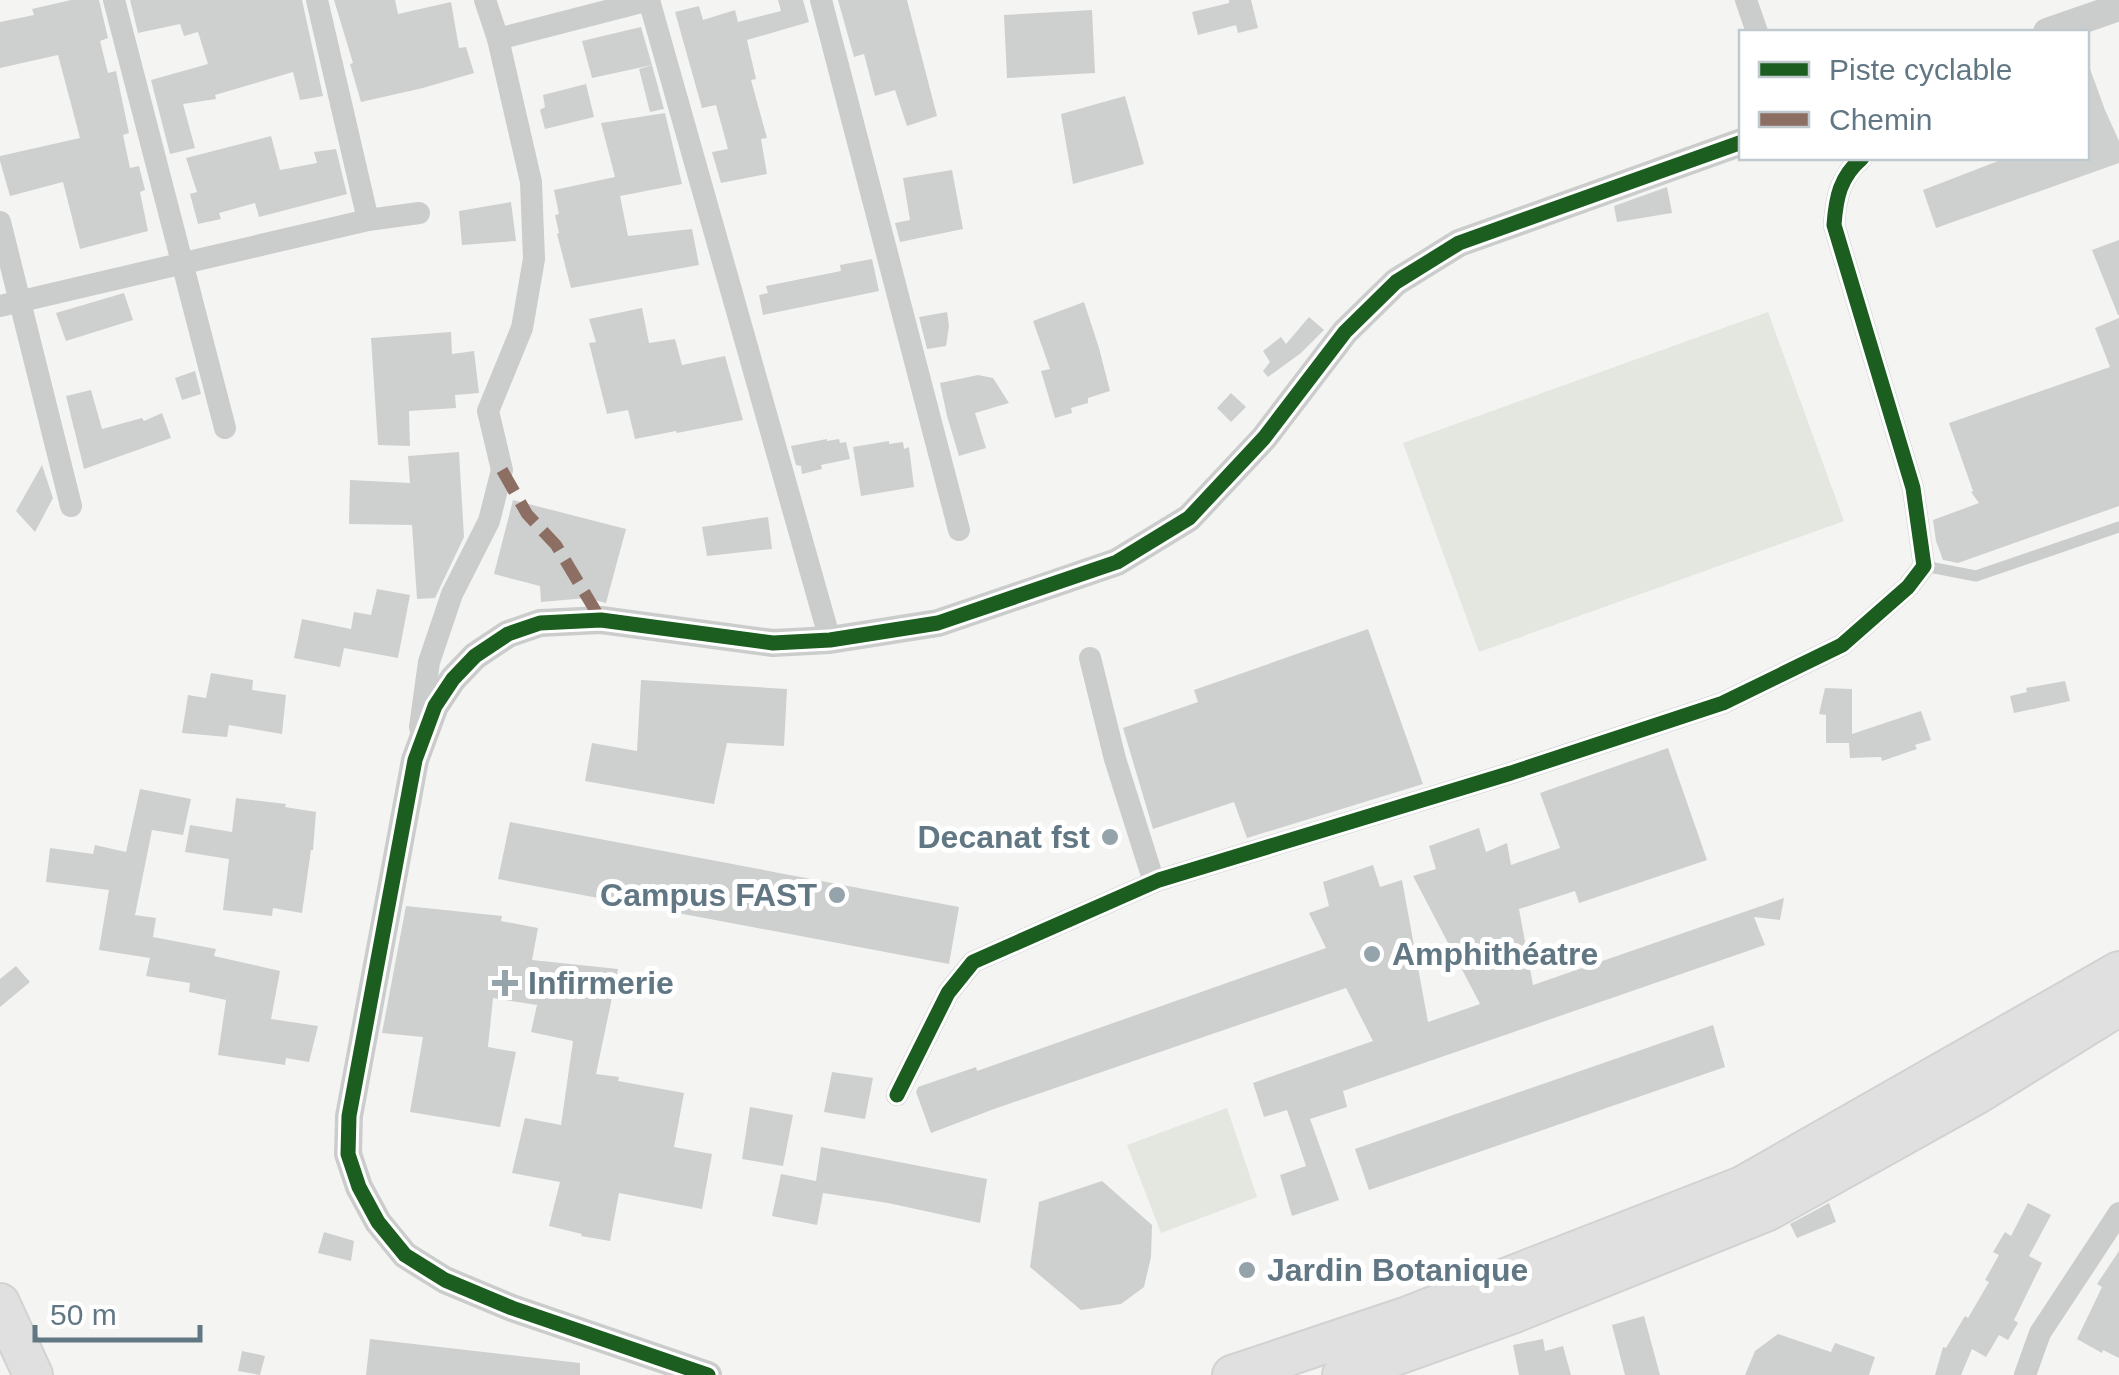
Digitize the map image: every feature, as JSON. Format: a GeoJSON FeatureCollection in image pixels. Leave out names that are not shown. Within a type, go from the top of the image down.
{"type":"FeatureCollection","features":[{"type":"Feature","properties":{"kind":"highway"},"geometry":{"type":"LineString","coordinates":[[1232,1375],[1405,1317],[1742,1186],[2119,971]]}},
{"type":"Feature","properties":{"kind":"highway"},"geometry":{"type":"LineString","coordinates":[[1342,1375],[1512,1314],[1768,1212],[1976,1094],[2119,1006]]}},
{"type":"Feature","properties":{"kind":"highway"},"geometry":{"type":"LineString","coordinates":[[0,1303],[34,1375]]}},
{"type":"Feature","properties":{"kind":"highway"},"geometry":{"type":"LineString","coordinates":[[0,1367],[21,1375]]}},
{"type":"Feature","properties":{"kind":"street"},"geometry":{"type":"LineString","coordinates":[[114,0],[226,428]]}},
{"type":"Feature","properties":{"kind":"street"},"geometry":{"type":"LineString","coordinates":[[317,0],[368,220]]}},
{"type":"Feature","properties":{"kind":"street"},"geometry":{"type":"LineString","coordinates":[[484,0],[498,39],[532,182],[534,258],[522,328],[488,411],[502,470],[489,522],[452,594],[429,662],[415,760],[349,1116],[348,1154],[359,1187],[378,1222],[406,1255],[445,1280],[512,1308],[708,1375]]}},
{"type":"Feature","properties":{"kind":"street"},"geometry":{"type":"LineString","coordinates":[[498,39],[649,0],[830,640]]}},
{"type":"Feature","properties":{"kind":"street"},"geometry":{"type":"LineString","coordinates":[[822,0],[959,530]]}},
{"type":"Feature","properties":{"kind":"street"},"geometry":{"type":"LineString","coordinates":[[1746,0],[1756,30]]}},
{"type":"Feature","properties":{"kind":"street"},"geometry":{"type":"LineString","coordinates":[[2053,30],[2119,8]]}},
{"type":"Feature","properties":{"kind":"street"},"geometry":{"type":"LineString","coordinates":[[415,760],[435,706],[453,678],[475,656],[508,634],[540,623],[602,620],[773,642],[830,640],[938,623],[1117,562],[1189,518],[1264,438],[1345,332],[1396,282],[1459,243],[1739,143]]}},
{"type":"Feature","properties":{"kind":"street"},"geometry":{"type":"LineString","coordinates":[[897,1095],[948,992],[973,962],[1154,882],[1722,703],[1842,645],[1908,587],[1924,566],[1914,488],[1834,225],[1836,200],[1848,170],[1860,160]]}},
{"type":"Feature","properties":{"kind":"street"},"geometry":{"type":"LineString","coordinates":[[10,304],[368,220],[419,213]]}},
{"type":"Feature","properties":{"kind":"street"},"geometry":{"type":"LineString","coordinates":[[0,222],[10,304],[71,506]]}},
{"type":"Feature","properties":{"kind":"street"},"geometry":{"type":"LineString","coordinates":[[1090,658],[1115,760],[1154,882]]}},
{"type":"Feature","properties":{"kind":"street"},"geometry":{"type":"LineString","coordinates":[[2025,1375],[2040,1333],[2119,1214]]}},
{"type":"Feature","properties":{"kind":"lane"},"geometry":{"type":"LineString","coordinates":[[1924,566],[1976,576],[2119,527]]}},
{"type":"Feature","properties":{"kind":"shaded area"},"geometry":{"type":"Polygon","coordinates":[[[1768,312],[1844,521],[1479,652],[1403,443],[1768,312]]]}},
{"type":"Feature","properties":{"kind":"shaded area"},"geometry":{"type":"Polygon","coordinates":[[[1227,1108],[1257,1197],[1161,1233],[1127,1145],[1227,1108]]]}},
{"type":"Feature","properties":{"kind":"building"},"geometry":{"type":"Polygon","coordinates":[[[71,0],[99,0],[108,38],[100,41],[108,73],[116,71],[129,133],[123,135],[130,168],[139,166],[148,231],[80,249],[63,182],[10,196],[0,161],[0,156],[80,138],[58,55],[0,68],[0,22],[34,15],[32,9],[71,0]]]}},
{"type":"Feature","properties":{"kind":"building"},"geometry":{"type":"Polygon","coordinates":[[[130,0],[302,0],[323,96],[300,100],[293,72],[215,95],[216,99],[183,104],[195,148],[170,154],[151,80],[208,64],[198,32],[184,36],[180,24],[138,33],[130,0]]]}},
{"type":"Feature","properties":{"kind":"building"},"geometry":{"type":"Polygon","coordinates":[[[334,0],[395,0],[398,14],[451,2],[459,48],[466,47],[474,73],[361,102],[334,0]]]}},
{"type":"Feature","properties":{"kind":"building"},"geometry":{"type":"Polygon","coordinates":[[[778,0],[803,0],[809,22],[747,40],[756,79],[751,80],[767,138],[761,139],[767,174],[721,183],[712,152],[728,149],[716,105],[702,108],[675,12],[699,6],[703,20],[735,10],[738,22],[781,11],[778,0]]]}},
{"type":"Feature","properties":{"kind":"building"},"geometry":{"type":"Polygon","coordinates":[[[838,0],[907,0],[937,116],[907,126],[895,90],[875,96],[864,54],[854,57],[838,0]]]}},
{"type":"Feature","properties":{"kind":"building"},"geometry":{"type":"Polygon","coordinates":[[[1229,0],[1251,0],[1258,28],[1238,33],[1236,25],[1198,35],[1192,12],[1229,0]]]}},
{"type":"Feature","properties":{"kind":"building"},"geometry":{"type":"Polygon","coordinates":[[[1092,10],[1095,73],[1007,78],[1004,15],[1092,10]]]}},
{"type":"Feature","properties":{"kind":"building"},"geometry":{"type":"Polygon","coordinates":[[[641,27],[652,65],[592,78],[582,41],[641,27]]]}},
{"type":"Feature","properties":{"kind":"building"},"geometry":{"type":"Polygon","coordinates":[[[652,65],[664,109],[650,112],[639,69],[652,65]]]}},
{"type":"Feature","properties":{"kind":"building"},"geometry":{"type":"Polygon","coordinates":[[[2089,66],[2119,141],[2119,163],[1936,228],[1923,190],[2001,160],[2089,160],[2089,66]]]}},
{"type":"Feature","properties":{"kind":"building"},"geometry":{"type":"Polygon","coordinates":[[[586,84],[594,117],[545,129],[540,110],[545,107],[543,95],[586,84]]]}},
{"type":"Feature","properties":{"kind":"building"},"geometry":{"type":"Polygon","coordinates":[[[1125,96],[1144,164],[1073,184],[1061,114],[1125,96]]]}},
{"type":"Feature","properties":{"kind":"building"},"geometry":{"type":"Polygon","coordinates":[[[665,113],[682,184],[620,196],[628,236],[692,229],[699,265],[571,288],[557,234],[555,215],[559,214],[554,190],[615,177],[601,123],[665,113]]]}},
{"type":"Feature","properties":{"kind":"building"},"geometry":{"type":"Polygon","coordinates":[[[271,136],[280,170],[317,163],[314,152],[336,149],[347,194],[259,217],[255,203],[219,213],[221,219],[198,224],[190,194],[197,192],[186,158],[271,136]]]}},
{"type":"Feature","properties":{"kind":"building"},"geometry":{"type":"Polygon","coordinates":[[[952,170],[963,229],[900,242],[895,223],[910,220],[903,178],[952,170]]]}},
{"type":"Feature","properties":{"kind":"building"},"geometry":{"type":"Polygon","coordinates":[[[1667,187],[1672,213],[1617,222],[1614,206],[1667,187]]]}},
{"type":"Feature","properties":{"kind":"building"},"geometry":{"type":"Polygon","coordinates":[[[511,202],[516,241],[462,245],[459,211],[511,202]]]}},
{"type":"Feature","properties":{"kind":"building"},"geometry":{"type":"Polygon","coordinates":[[[2119,240],[2119,315],[2118,315],[2092,250],[2119,240]]]}},
{"type":"Feature","properties":{"kind":"building"},"geometry":{"type":"Polygon","coordinates":[[[872,259],[879,291],[763,315],[759,295],[768,293],[766,286],[841,271],[840,265],[872,259]]]}},
{"type":"Feature","properties":{"kind":"building"},"geometry":{"type":"Polygon","coordinates":[[[124,293],[133,320],[66,341],[56,313],[124,293]]]}},
{"type":"Feature","properties":{"kind":"building"},"geometry":{"type":"Polygon","coordinates":[[[1084,302],[1110,391],[1088,398],[1088,403],[1071,408],[1072,413],[1055,418],[1041,371],[1050,369],[1033,321],[1084,302]]]}},
{"type":"Feature","properties":{"kind":"building"},"geometry":{"type":"Polygon","coordinates":[[[642,308],[649,343],[675,339],[682,365],[725,356],[743,420],[635,439],[628,410],[607,414],[589,343],[596,342],[589,319],[642,308]]]}},
{"type":"Feature","properties":{"kind":"building"},"geometry":{"type":"Polygon","coordinates":[[[947,312],[946,346],[927,349],[919,317],[947,312]]]}},
{"type":"Feature","properties":{"kind":"building"},"geometry":{"type":"Polygon","coordinates":[[[1309,317],[1324,330],[1268,377],[1263,371],[1270,362],[1263,351],[1281,337],[1286,344],[1309,317]]]}},
{"type":"Feature","properties":{"kind":"building"},"geometry":{"type":"Polygon","coordinates":[[[2119,318],[2119,506],[1958,563],[1943,560],[1933,520],[1979,503],[1971,492],[1949,423],[2110,367],[2095,328],[2119,318]]]}},
{"type":"Feature","properties":{"kind":"building"},"geometry":{"type":"Polygon","coordinates":[[[451,332],[452,354],[474,351],[479,393],[455,395],[456,408],[409,411],[410,446],[378,445],[371,338],[451,332]]]}},
{"type":"Feature","properties":{"kind":"building"},"geometry":{"type":"Polygon","coordinates":[[[195,371],[201,394],[182,400],[175,378],[195,371]]]}},
{"type":"Feature","properties":{"kind":"building"},"geometry":{"type":"Polygon","coordinates":[[[978,375],[993,378],[1009,403],[975,413],[986,448],[959,456],[940,383],[978,375]]]}},
{"type":"Feature","properties":{"kind":"building"},"geometry":{"type":"Polygon","coordinates":[[[91,390],[102,429],[142,418],[144,421],[162,413],[171,438],[84,469],[66,396],[91,390]]]}},
{"type":"Feature","properties":{"kind":"building"},"geometry":{"type":"Polygon","coordinates":[[[1231,393],[1246,407],[1231,422],[1217,408],[1231,393]]]}},
{"type":"Feature","properties":{"kind":"building"},"geometry":{"type":"Polygon","coordinates":[[[827,439],[846,442],[850,459],[802,474],[791,446],[827,439]]]}},
{"type":"Feature","properties":{"kind":"building"},"geometry":{"type":"Polygon","coordinates":[[[903,442],[904,449],[909,447],[914,487],[861,496],[853,447],[903,442]]]}},
{"type":"Feature","properties":{"kind":"building"},"geometry":{"type":"Polygon","coordinates":[[[459,452],[464,537],[435,598],[417,599],[412,525],[349,524],[350,480],[410,483],[408,456],[459,452]]]}},
{"type":"Feature","properties":{"kind":"building"},"geometry":{"type":"Polygon","coordinates":[[[42,465],[53,498],[35,532],[16,511],[42,465]]]}},
{"type":"Feature","properties":{"kind":"building"},"geometry":{"type":"Polygon","coordinates":[[[513,500],[626,529],[606,603],[587,598],[541,602],[540,586],[494,574],[513,500]]]}},
{"type":"Feature","properties":{"kind":"building"},"geometry":{"type":"Polygon","coordinates":[[[768,517],[772,549],[707,556],[702,527],[768,517]]]}},
{"type":"Feature","properties":{"kind":"building"},"geometry":{"type":"Polygon","coordinates":[[[377,589],[410,595],[398,658],[344,648],[340,667],[294,658],[302,619],[351,629],[354,612],[371,615],[377,589]]]}},
{"type":"Feature","properties":{"kind":"building"},"geometry":{"type":"Polygon","coordinates":[[[1368,629],[1423,784],[1247,838],[1234,802],[1153,829],[1123,728],[1198,702],[1194,690],[1368,629]]]}},
{"type":"Feature","properties":{"kind":"building"},"geometry":{"type":"Polygon","coordinates":[[[211,673],[253,680],[252,690],[286,695],[282,734],[229,725],[227,737],[182,733],[188,695],[206,698],[211,673]]]}},
{"type":"Feature","properties":{"kind":"building"},"geometry":{"type":"Polygon","coordinates":[[[641,680],[787,689],[784,746],[727,743],[714,804],[585,781],[592,743],[637,751],[641,680]]]}},
{"type":"Feature","properties":{"kind":"building"},"geometry":{"type":"Polygon","coordinates":[[[2065,681],[2070,701],[2014,713],[2010,696],[2027,692],[2026,688],[2065,681]]]}},
{"type":"Feature","properties":{"kind":"building"},"geometry":{"type":"Polygon","coordinates":[[[1825,688],[1852,689],[1852,734],[1921,711],[1931,740],[1882,761],[1881,757],[1850,758],[1849,743],[1826,743],[1826,715],[1819,714],[1825,688]]]}},
{"type":"Feature","properties":{"kind":"building"},"geometry":{"type":"Polygon","coordinates":[[[1668,748],[1707,860],[1579,903],[1575,891],[1519,909],[1533,985],[1784,898],[1780,920],[1754,917],[1765,945],[1343,1091],[1347,1107],[1310,1119],[1339,1200],[1292,1216],[1280,1175],[1306,1166],[1287,1110],[1264,1117],[1253,1083],[1373,1041],[1346,988],[931,1133],[916,1092],[918,1087],[976,1067],[977,1071],[1326,948],[1309,913],[1329,906],[1323,882],[1373,865],[1380,887],[1402,880],[1428,1022],[1480,1004],[1413,876],[1436,869],[1429,846],[1479,828],[1486,852],[1507,843],[1511,865],[1560,848],[1540,793],[1668,748]]]}},
{"type":"Feature","properties":{"kind":"building"},"geometry":{"type":"Polygon","coordinates":[[[140,789],[191,799],[183,835],[152,830],[135,915],[156,918],[153,937],[216,949],[214,956],[280,971],[271,1019],[318,1026],[309,1062],[286,1058],[285,1065],[218,1055],[226,1000],[189,992],[190,983],[146,976],[150,958],[99,950],[109,890],[46,882],[50,848],[93,854],[95,845],[126,852],[140,789]]]}},
{"type":"Feature","properties":{"kind":"building"},"geometry":{"type":"Polygon","coordinates":[[[236,798],[316,812],[302,913],[273,908],[272,916],[223,910],[229,859],[185,852],[190,825],[232,832],[236,798]]]}},
{"type":"Feature","properties":{"kind":"building"},"geometry":{"type":"Polygon","coordinates":[[[510,822],[959,907],[949,964],[498,879],[510,822]]]}},
{"type":"Feature","properties":{"kind":"building"},"geometry":{"type":"Polygon","coordinates":[[[406,906],[502,916],[501,921],[538,928],[532,960],[618,969],[596,1074],[684,1093],[674,1147],[712,1154],[702,1209],[619,1193],[610,1241],[549,1226],[560,1182],[512,1173],[525,1118],[561,1125],[573,1041],[531,1032],[537,1005],[493,998],[488,1047],[516,1052],[500,1127],[410,1112],[423,1037],[382,1033],[406,906]]]}},
{"type":"Feature","properties":{"kind":"building"},"geometry":{"type":"Polygon","coordinates":[[[16,966],[30,982],[0,1007],[0,979],[16,966]]]}},
{"type":"Feature","properties":{"kind":"building"},"geometry":{"type":"Polygon","coordinates":[[[1713,1025],[1725,1067],[1369,1190],[1355,1149],[1713,1025]]]}},
{"type":"Feature","properties":{"kind":"building"},"geometry":{"type":"Polygon","coordinates":[[[832,1072],[873,1078],[865,1119],[824,1112],[832,1072]]]}},
{"type":"Feature","properties":{"kind":"building"},"geometry":{"type":"Polygon","coordinates":[[[750,1107],[793,1115],[783,1166],[742,1159],[750,1107]]]}},
{"type":"Feature","properties":{"kind":"building"},"geometry":{"type":"Polygon","coordinates":[[[821,1147],[987,1179],[980,1223],[823,1193],[817,1225],[772,1216],[781,1174],[816,1181],[821,1147]]]}},
{"type":"Feature","properties":{"kind":"building"},"geometry":{"type":"Polygon","coordinates":[[[1102,1181],[1152,1225],[1151,1257],[1144,1287],[1121,1304],[1081,1310],[1030,1267],[1039,1202],[1102,1181]]]}},
{"type":"Feature","properties":{"kind":"building"},"geometry":{"type":"Polygon","coordinates":[[[1829,1203],[1836,1222],[1797,1238],[1790,1224],[1829,1203]]]}},
{"type":"Feature","properties":{"kind":"building"},"geometry":{"type":"Polygon","coordinates":[[[2028,1203],[2051,1215],[2029,1256],[2042,1263],[2014,1320],[2018,1323],[2008,1340],[1999,1335],[1986,1357],[1972,1349],[1961,1375],[1935,1375],[1943,1347],[1946,1348],[1965,1316],[1968,1318],[1989,1282],[1985,1280],[1999,1255],[1993,1252],[2005,1232],[2011,1236],[2028,1203]]]}},
{"type":"Feature","properties":{"kind":"building"},"geometry":{"type":"Polygon","coordinates":[[[324,1232],[354,1241],[351,1261],[318,1253],[324,1232]]]}},
{"type":"Feature","properties":{"kind":"building"},"geometry":{"type":"Polygon","coordinates":[[[2119,1251],[2119,1358],[2077,1339],[2102,1287],[2097,1284],[2119,1251]]]}},
{"type":"Feature","properties":{"kind":"building"},"geometry":{"type":"Polygon","coordinates":[[[1644,1316],[1660,1375],[1625,1375],[1612,1325],[1644,1316]]]}},
{"type":"Feature","properties":{"kind":"building"},"geometry":{"type":"Polygon","coordinates":[[[1778,1334],[1831,1352],[1835,1343],[1875,1357],[1869,1375],[1745,1375],[1755,1351],[1778,1334]]]}},
{"type":"Feature","properties":{"kind":"building"},"geometry":{"type":"Polygon","coordinates":[[[370,1339],[580,1363],[580,1375],[366,1375],[370,1339]]]}},
{"type":"Feature","properties":{"kind":"building"},"geometry":{"type":"Polygon","coordinates":[[[1543,1339],[1545,1351],[1563,1346],[1571,1375],[1519,1375],[1513,1345],[1543,1339]]]}},
{"type":"Feature","properties":{"kind":"building"},"geometry":{"type":"Polygon","coordinates":[[[242,1351],[265,1356],[260,1375],[238,1371],[242,1351]]]}},
{"type":"Feature","properties":{"kind":"marked path"},"geometry":{"type":"LineString","coordinates":[[502,470],[527,514],[556,545],[601,620]]}},
{"type":"Feature","properties":{"kind":"cycle path"},"geometry":{"type":"LineString","coordinates":[[708,1375],[512,1308],[445,1280],[405,1255],[378,1222],[359,1187],[348,1154],[349,1116],[415,760],[435,706],[453,679],[475,656],[508,634],[540,623],[601,620],[773,643],[830,640],[938,623],[1117,562],[1189,518],[1264,438],[1345,332],[1396,282],[1459,243],[1739,143]]}},
{"type":"Feature","properties":{"kind":"cycle path"},"geometry":{"type":"LineString","coordinates":[[897,1095],[948,993],[973,962],[1159,880],[1511,773],[1723,703],[1842,645],[1908,587],[1924,566],[1913,488],[1834,225],[1840,188],[1860,160]]}},
{"type":"Feature","properties":{"kind":"place","name":"Decanat fst"},"geometry":{"type":"Point","coordinates":[1110,837]}},
{"type":"Feature","properties":{"kind":"place","name":"Campus FAST"},"geometry":{"type":"Point","coordinates":[837,895]}},
{"type":"Feature","properties":{"kind":"place","name":"Amphithéatre"},"geometry":{"type":"Point","coordinates":[1372,954]}},
{"type":"Feature","properties":{"kind":"place","name":"Infirmerie"},"geometry":{"type":"Point","coordinates":[505,983]}},
{"type":"Feature","properties":{"kind":"place","name":"Jardin Botanique"},"geometry":{"type":"Point","coordinates":[1247,1270]}}]}
